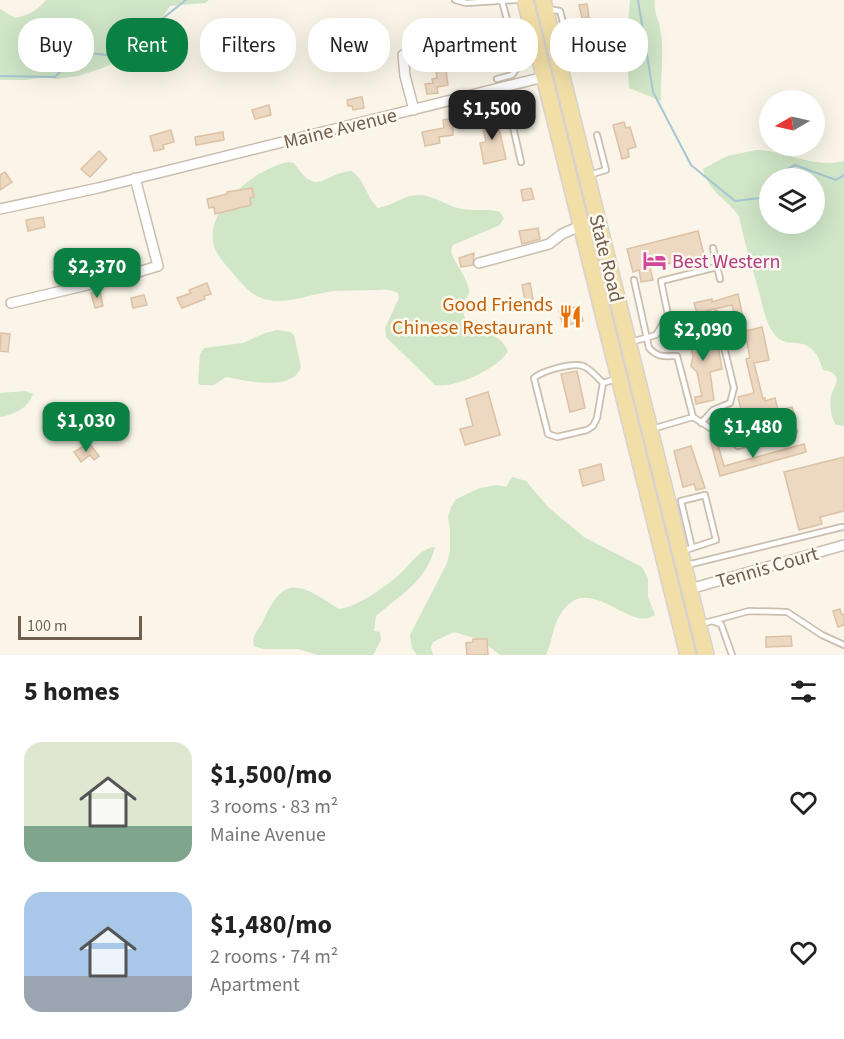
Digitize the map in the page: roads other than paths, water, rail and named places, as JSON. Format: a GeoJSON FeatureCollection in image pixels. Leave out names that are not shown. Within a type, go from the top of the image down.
{"type":"FeatureCollection","features":[{"type":"Feature","properties":{"kind":"main road","name":"State Road"},"geometry":{"type":"LineString","coordinates":[[525,0],[688,655]]}},
{"type":"Feature","properties":{"kind":"main road","name":"State Road"},"geometry":{"type":"LineString","coordinates":[[544,4],[550,28]]}},
{"type":"Feature","properties":{"kind":"main road","name":"State Road"},"geometry":{"type":"LineString","coordinates":[[561,72],[650,430],[686,556],[690,589],[705,623],[706,655]]}},
{"type":"Feature","properties":{"kind":"street"},"geometry":{"type":"LineString","coordinates":[[405,72],[414,110]]}},
{"type":"Feature","properties":{"kind":"street","name":"Maine Avenue"},"geometry":{"type":"LineString","coordinates":[[0,209],[98,189],[544,78]]}},
{"type":"Feature","properties":{"kind":"street"},"geometry":{"type":"LineString","coordinates":[[11,303],[158,266],[135,178]]}},
{"type":"Feature","properties":{"kind":"street"},"geometry":{"type":"LineString","coordinates":[[479,262],[549,244],[562,234],[580,226]]}},
{"type":"Feature","properties":{"kind":"street"},"geometry":{"type":"LineString","coordinates":[[619,378],[636,374]]}},
{"type":"Feature","properties":{"kind":"street","name":"Tennis Court"},"geometry":{"type":"LineString","coordinates":[[690,589],[844,545]]}},
{"type":"Feature","properties":{"kind":"street"},"geometry":{"type":"LineString","coordinates":[[662,557],[686,556]]}},
{"type":"Feature","properties":{"kind":"lane"},"geometry":{"type":"LineString","coordinates":[[455,0],[466,3],[516,0]]}},
{"type":"Feature","properties":{"kind":"lane"},"geometry":{"type":"LineString","coordinates":[[497,79],[512,75],[519,65],[502,1]]}},
{"type":"Feature","properties":{"kind":"lane"},"geometry":{"type":"LineString","coordinates":[[544,78],[555,72]]}},
{"type":"Feature","properties":{"kind":"lane"},"geometry":{"type":"LineString","coordinates":[[504,87],[521,162]]}},
{"type":"Feature","properties":{"kind":"lane"},"geometry":{"type":"LineString","coordinates":[[586,175],[606,170],[597,135]]}},
{"type":"Feature","properties":{"kind":"lane"},"geometry":{"type":"LineString","coordinates":[[713,248],[720,279]]}},
{"type":"Feature","properties":{"kind":"lane"},"geometry":{"type":"LineString","coordinates":[[628,343],[656,335],[668,315],[661,281],[717,267]]}},
{"type":"Feature","properties":{"kind":"lane"},"geometry":{"type":"LineString","coordinates":[[634,280],[650,348],[660,356],[677,356],[693,417],[738,446],[794,431]]}},
{"type":"Feature","properties":{"kind":"lane"},"geometry":{"type":"LineString","coordinates":[[701,423],[712,411],[730,403],[734,388],[716,314]]}},
{"type":"Feature","properties":{"kind":"lane"},"geometry":{"type":"LineString","coordinates":[[575,364],[584,366],[603,383],[597,418],[593,426],[587,430],[557,437],[548,434],[534,378],[539,374],[575,364]]}},
{"type":"Feature","properties":{"kind":"lane"},"geometry":{"type":"LineString","coordinates":[[603,383],[619,378]]}},
{"type":"Feature","properties":{"kind":"lane"},"geometry":{"type":"LineString","coordinates":[[650,430],[693,417]]}},
{"type":"Feature","properties":{"kind":"lane"},"geometry":{"type":"LineString","coordinates":[[705,495],[716,540],[686,556],[681,501],[705,495]]}},
{"type":"Feature","properties":{"kind":"lane"},"geometry":{"type":"LineString","coordinates":[[686,556],[842,527]]}},
{"type":"Feature","properties":{"kind":"lane"},"geometry":{"type":"LineString","coordinates":[[705,623],[749,611],[787,612],[822,635],[844,645]]}},
{"type":"Feature","properties":{"kind":"lane"},"geometry":{"type":"LineString","coordinates":[[705,623],[721,624],[732,655]]}},
{"type":"Feature","properties":{"kind":"waterway"},"geometry":{"type":"LineString","coordinates":[[0,76],[55,77],[80,52],[115,56],[186,0]]}},
{"type":"Feature","properties":{"kind":"waterway"},"geometry":{"type":"LineString","coordinates":[[638,0],[653,92],[691,165],[735,201],[760,198],[770,178],[795,165],[836,180],[844,175]]}},
{"type":"Feature","properties":{"kind":"place","name":"Best Western"},"geometry":{"type":"Point","coordinates":[654,261]}},
{"type":"Feature","properties":{"kind":"place","name":"Good Friends Chinese Restaurant"},"geometry":{"type":"Point","coordinates":[571,316]}}]}
